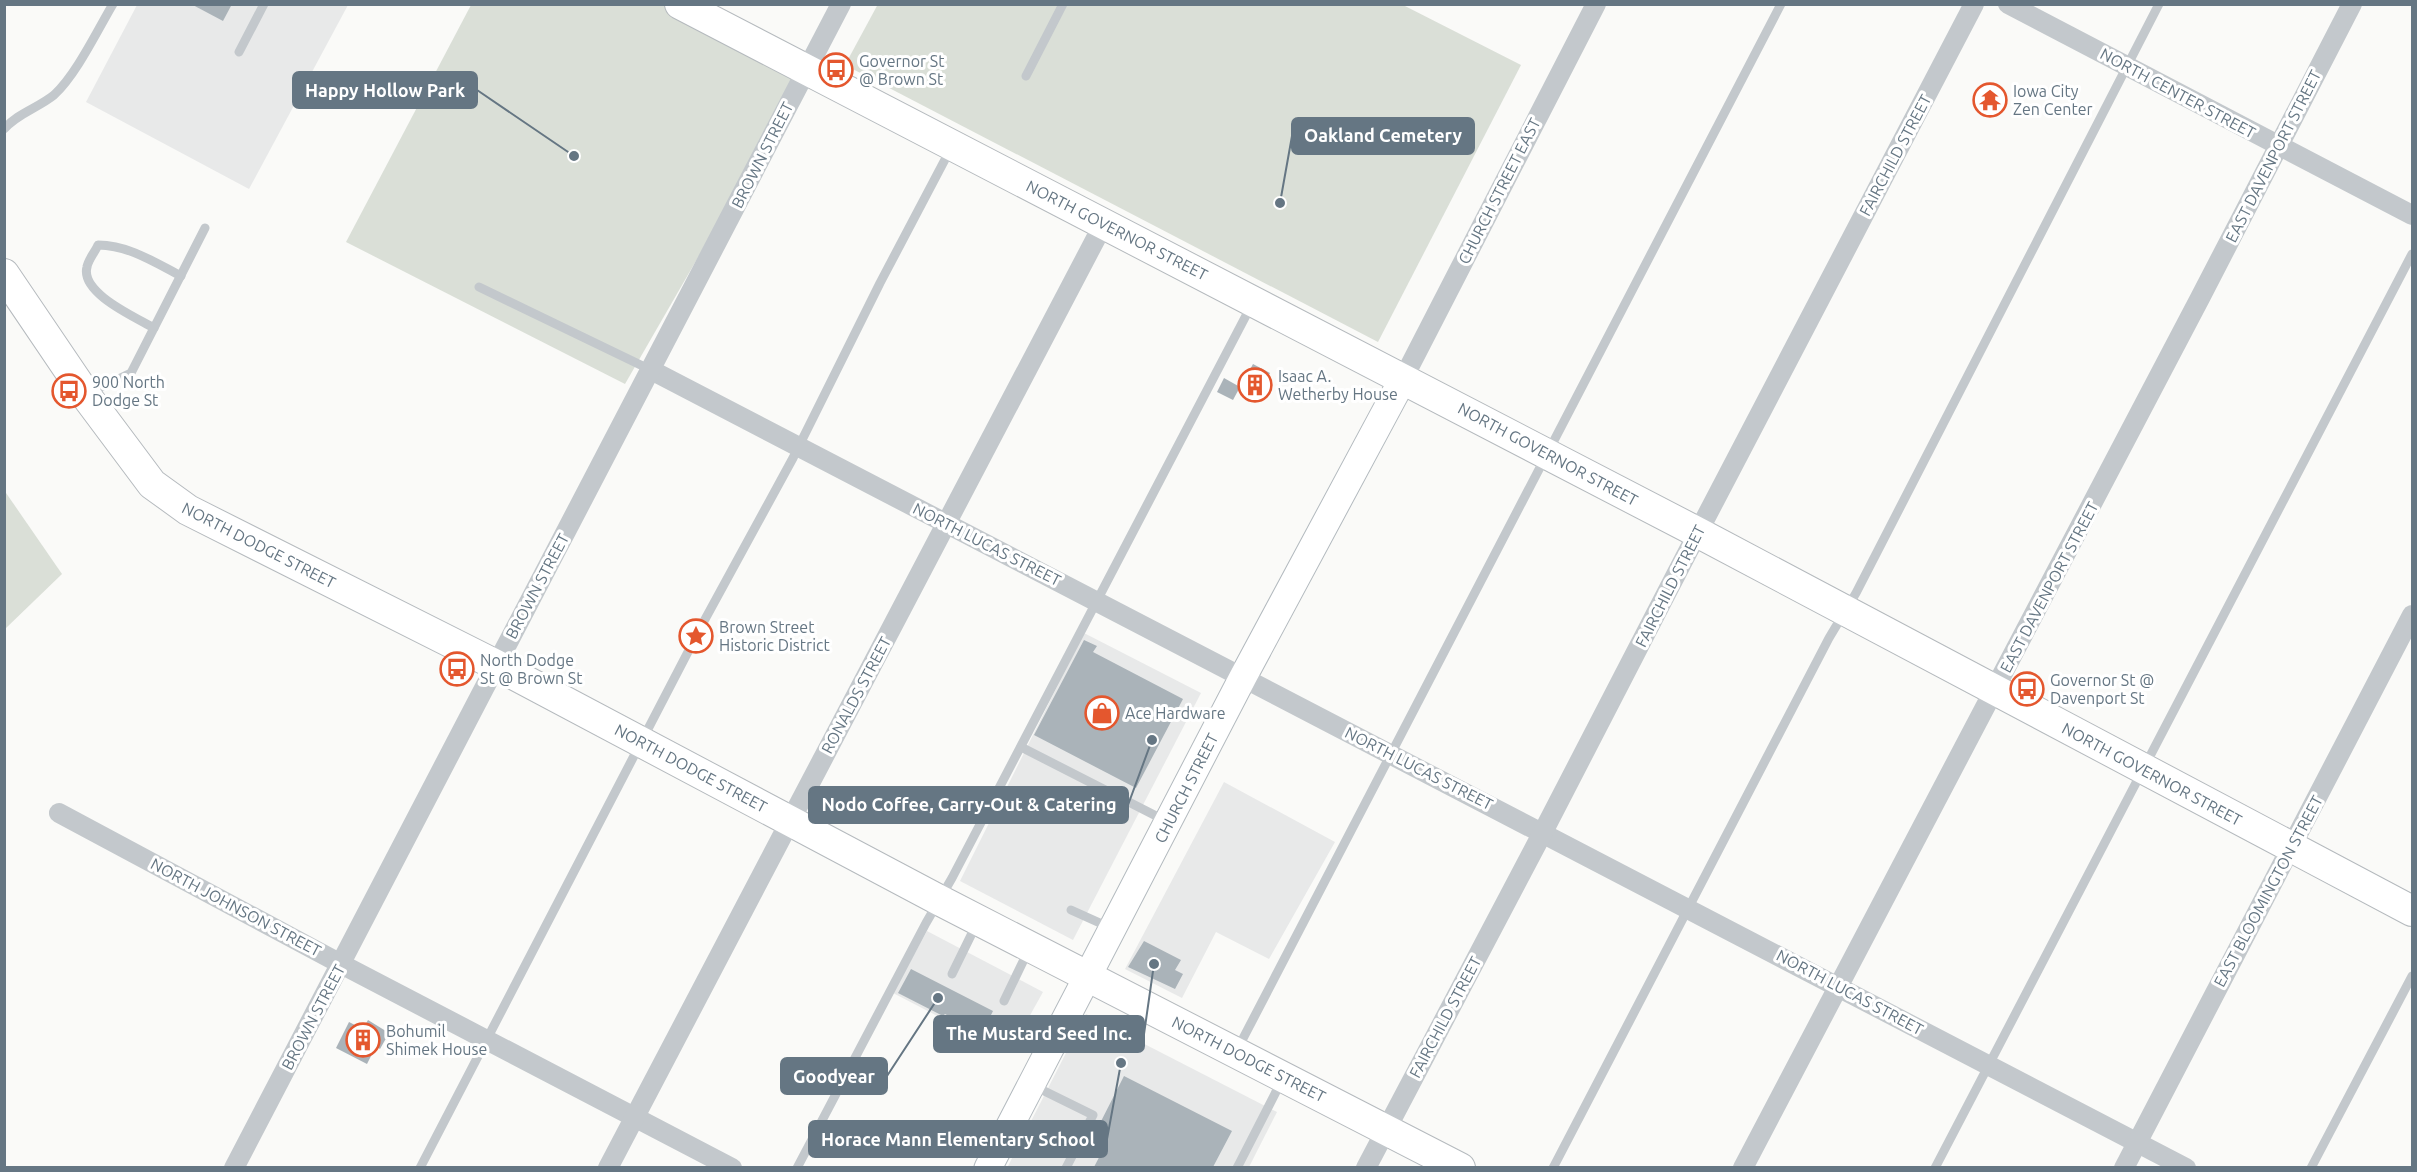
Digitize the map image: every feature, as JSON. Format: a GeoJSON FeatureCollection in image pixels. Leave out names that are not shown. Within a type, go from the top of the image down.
{"type":"FeatureCollection","features":[{"type":"Feature","properties":{"kind":"main road","name":"NORTH GOVERNOR STREET"},"geometry":{"type":"LineString","coordinates":[[680,4],[1697,532],[2412,911]]}},
{"type":"Feature","properties":{"kind":"main road","name":"NORTH DODGE STREET"},"geometry":{"type":"LineString","coordinates":[[4,274],[86,394],[152,484],[180,504],[496,665],[978,921],[1460,1167]]}},
{"type":"Feature","properties":{"kind":"street","name":"BROWN STREET"},"geometry":{"type":"LineString","coordinates":[[234,1167],[841,4]]}},
{"type":"Feature","properties":{"kind":"street","name":"CHURCH STREET EAST"},"geometry":{"type":"LineString","coordinates":[[1403,379],[1596,4]]}},
{"type":"Feature","properties":{"kind":"street","name":"FAIRCHILD STREET"},"geometry":{"type":"LineString","coordinates":[[1366,1167],[1544,832],[1697,532],[1974,4]]}},
{"type":"Feature","properties":{"kind":"street","name":"NORTH CENTER STREET"},"geometry":{"type":"LineString","coordinates":[[2008,4],[2412,215]]}},
{"type":"Feature","properties":{"kind":"street","name":"EAST DAVENPORT STREET"},"geometry":{"type":"LineString","coordinates":[[1743,1167],[2352,4]]}},
{"type":"Feature","properties":{"kind":"street","name":"RONALDS STREET"},"geometry":{"type":"LineString","coordinates":[[608,1167],[1104,223]]}},
{"type":"Feature","properties":{"kind":"street","name":"NORTH LUCAS STREET"},"geometry":{"type":"LineString","coordinates":[[651,370],[2186,1167]]}},
{"type":"Feature","properties":{"kind":"street","name":"CHURCH STREET"},"geometry":{"type":"LineString","coordinates":[[988,1167],[1244,677],[1403,379]]}},
{"type":"Feature","properties":{"kind":"street","name":"EAST BLOOMINGTON STREET"},"geometry":{"type":"LineString","coordinates":[[2124,1167],[2412,615]]}},
{"type":"Feature","properties":{"kind":"street","name":"NORTH JOHNSON STREET"},"geometry":{"type":"LineString","coordinates":[[59,813],[340,964],[732,1167]]}},
{"type":"Feature","properties":{"kind":"lane"},"geometry":{"type":"LineString","coordinates":[[4,129],[26,110],[42,104],[56,93],[113,4]]}},
{"type":"Feature","properties":{"kind":"lane"},"geometry":{"type":"LineString","coordinates":[[239,52],[264,4]]}},
{"type":"Feature","properties":{"kind":"lane"},"geometry":{"type":"LineString","coordinates":[[1026,76],[1063,4]]}},
{"type":"Feature","properties":{"kind":"lane"},"geometry":{"type":"LineString","coordinates":[[1236,1052],[1781,4]]}},
{"type":"Feature","properties":{"kind":"lane"},"geometry":{"type":"LineString","coordinates":[[1553,1167],[1845,611],[2159,4]]}},
{"type":"Feature","properties":{"kind":"lane"},"geometry":{"type":"LineString","coordinates":[[420,1167],[641,742],[799,447],[880,283],[953,145]]}},
{"type":"Feature","properties":{"kind":"lane"},"geometry":{"type":"LineString","coordinates":[[86,394],[106,387],[131,373],[205,228]]}},
{"type":"Feature","properties":{"kind":"lane"},"geometry":{"type":"LineString","coordinates":[[154,328],[97,293],[88,281],[86,267],[98,245],[113,245],[130,250],[181,276]]}},
{"type":"Feature","properties":{"kind":"lane"},"geometry":{"type":"LineString","coordinates":[[1935,1167],[2412,254]]}},
{"type":"Feature","properties":{"kind":"lane"},"geometry":{"type":"LineString","coordinates":[[479,287],[651,370]]}},
{"type":"Feature","properties":{"kind":"lane"},"geometry":{"type":"LineString","coordinates":[[797,1167],[1021,747],[1254,301]]}},
{"type":"Feature","properties":{"kind":"lane"},"geometry":{"type":"LineString","coordinates":[[1021,747],[1168,823]]}},
{"type":"Feature","properties":{"kind":"lane"},"geometry":{"type":"LineString","coordinates":[[1071,910],[1113,930]]}},
{"type":"Feature","properties":{"kind":"lane"},"geometry":{"type":"LineString","coordinates":[[952,974],[978,921]]}},
{"type":"Feature","properties":{"kind":"lane"},"geometry":{"type":"LineString","coordinates":[[1004,1001],[1030,947]]}},
{"type":"Feature","properties":{"kind":"lane"},"geometry":{"type":"LineString","coordinates":[[2311,1167],[2412,976]]}},
{"type":"Feature","properties":{"kind":"lane"},"geometry":{"type":"LineString","coordinates":[[1237,1167],[1284,1077]]}},
{"type":"Feature","properties":{"kind":"lane"},"geometry":{"type":"LineString","coordinates":[[1032,1084],[1093,1114],[1066,1167]]}},
{"type":"Feature","properties":{"kind":"shaded area"},"geometry":{"type":"Polygon","coordinates":[[[878,4],[1403,5],[1521,65],[1378,342],[845,65],[878,4]]]}},
{"type":"Feature","properties":{"kind":"shaded area"},"geometry":{"type":"Polygon","coordinates":[[[137,5],[348,5],[249,189],[86,102],[137,5]]]}},
{"type":"Feature","properties":{"kind":"shaded area"},"geometry":{"type":"Polygon","coordinates":[[[471,5],[663,5],[806,70],[625,384],[346,242],[471,5]]]}},
{"type":"Feature","properties":{"kind":"shaded area"},"geometry":{"type":"Polygon","coordinates":[[[4,490],[62,574],[5,629],[4,629],[4,490]]]}},
{"type":"Feature","properties":{"kind":"shaded area"},"geometry":{"type":"Polygon","coordinates":[[[1084,633],[1201,693],[1073,940],[960,881],[1084,633]]]}},
{"type":"Feature","properties":{"kind":"shaded area"},"geometry":{"type":"Polygon","coordinates":[[[1224,782],[1335,842],[1269,959],[1216,932],[1182,998],[1125,969],[1224,782]]]}},
{"type":"Feature","properties":{"kind":"shaded area"},"geometry":{"type":"Polygon","coordinates":[[[927,931],[1043,992],[1009,1053],[893,993],[927,931]]]}},
{"type":"Feature","properties":{"kind":"shaded area"},"geometry":{"type":"Polygon","coordinates":[[[1086,1014],[1277,1112],[1249,1167],[1007,1168],[1086,1014]]]}},
{"type":"Feature","properties":{"kind":"building"},"geometry":{"type":"Polygon","coordinates":[[[191,4],[232,4],[223,21],[191,4]]]}},
{"type":"Feature","properties":{"kind":"building","name":"Isaac A. Wetherby House"},"geometry":{"type":"Polygon","coordinates":[[[1253,364],[1270,373],[1257,399],[1239,390],[1253,364]]]}},
{"type":"Feature","properties":{"kind":"building"},"geometry":{"type":"Polygon","coordinates":[[[1224,378],[1240,387],[1233,400],[1217,392],[1224,378]]]}},
{"type":"Feature","properties":{"kind":"building","name":"Ace Hardware"},"geometry":{"type":"Polygon","coordinates":[[[1084,640],[1097,646],[1093,652],[1183,699],[1136,788],[1034,735],[1084,640]]]}},
{"type":"Feature","properties":{"kind":"building"},"geometry":{"type":"Polygon","coordinates":[[[1144,941],[1181,960],[1175,970],[1183,974],[1175,989],[1128,967],[1144,941]]]}},
{"type":"Feature","properties":{"kind":"building"},"geometry":{"type":"Polygon","coordinates":[[[911,969],[993,1011],[982,1033],[898,993],[911,969]]]}},
{"type":"Feature","properties":{"kind":"building","name":"Bohumil Shimek House"},"geometry":{"type":"Polygon","coordinates":[[[368,1020],[389,1033],[380,1049],[376,1046],[367,1064],[336,1048],[349,1022],[363,1029],[368,1020]]]}},
{"type":"Feature","properties":{"kind":"building"},"geometry":{"type":"Polygon","coordinates":[[[1124,1076],[1232,1131],[1213,1167],[1094,1167],[1105,1146],[1092,1139],[1124,1076]]]}},
{"type":"Feature","properties":{"kind":"place","name":"Governor St @ Brown St"},"geometry":{"type":"Point","coordinates":[836,70]}},
{"type":"Feature","properties":{"kind":"place","name":"Iowa City Zen Center"},"geometry":{"type":"Point","coordinates":[1990,100]}},
{"type":"Feature","properties":{"kind":"place","name":"Happy Hollow Park"},"geometry":{"type":"Point","coordinates":[574,156]}},
{"type":"Feature","properties":{"kind":"place","name":"Oakland Cemetery"},"geometry":{"type":"Point","coordinates":[1280,203]}},
{"type":"Feature","properties":{"kind":"place","name":"Isaac A. Wetherby House"},"geometry":{"type":"Point","coordinates":[1255,385]}},
{"type":"Feature","properties":{"kind":"place","name":"900 North Dodge St"},"geometry":{"type":"Point","coordinates":[69,391]}},
{"type":"Feature","properties":{"kind":"place","name":"Brown Street Historic District"},"geometry":{"type":"Point","coordinates":[696,636]}},
{"type":"Feature","properties":{"kind":"place","name":"North Dodge St @ Brown St"},"geometry":{"type":"Point","coordinates":[457,669]}},
{"type":"Feature","properties":{"kind":"place","name":"Governor St @ Davenport St"},"geometry":{"type":"Point","coordinates":[2027,689]}},
{"type":"Feature","properties":{"kind":"place","name":"Ace Hardware"},"geometry":{"type":"Point","coordinates":[1102,713]}},
{"type":"Feature","properties":{"kind":"place","name":"Nodo Coffee, Carry-Out & Catering"},"geometry":{"type":"Point","coordinates":[1152,740]}},
{"type":"Feature","properties":{"kind":"place","name":"The Mustard Seed Inc."},"geometry":{"type":"Point","coordinates":[1154,964]}},
{"type":"Feature","properties":{"kind":"place","name":"Goodyear"},"geometry":{"type":"Point","coordinates":[938,998]}},
{"type":"Feature","properties":{"kind":"place","name":"Bohumil Shimek House"},"geometry":{"type":"Point","coordinates":[363,1040]}},
{"type":"Feature","properties":{"kind":"place","name":"Horace Mann Elementary School"},"geometry":{"type":"Point","coordinates":[1121,1063]}}]}
